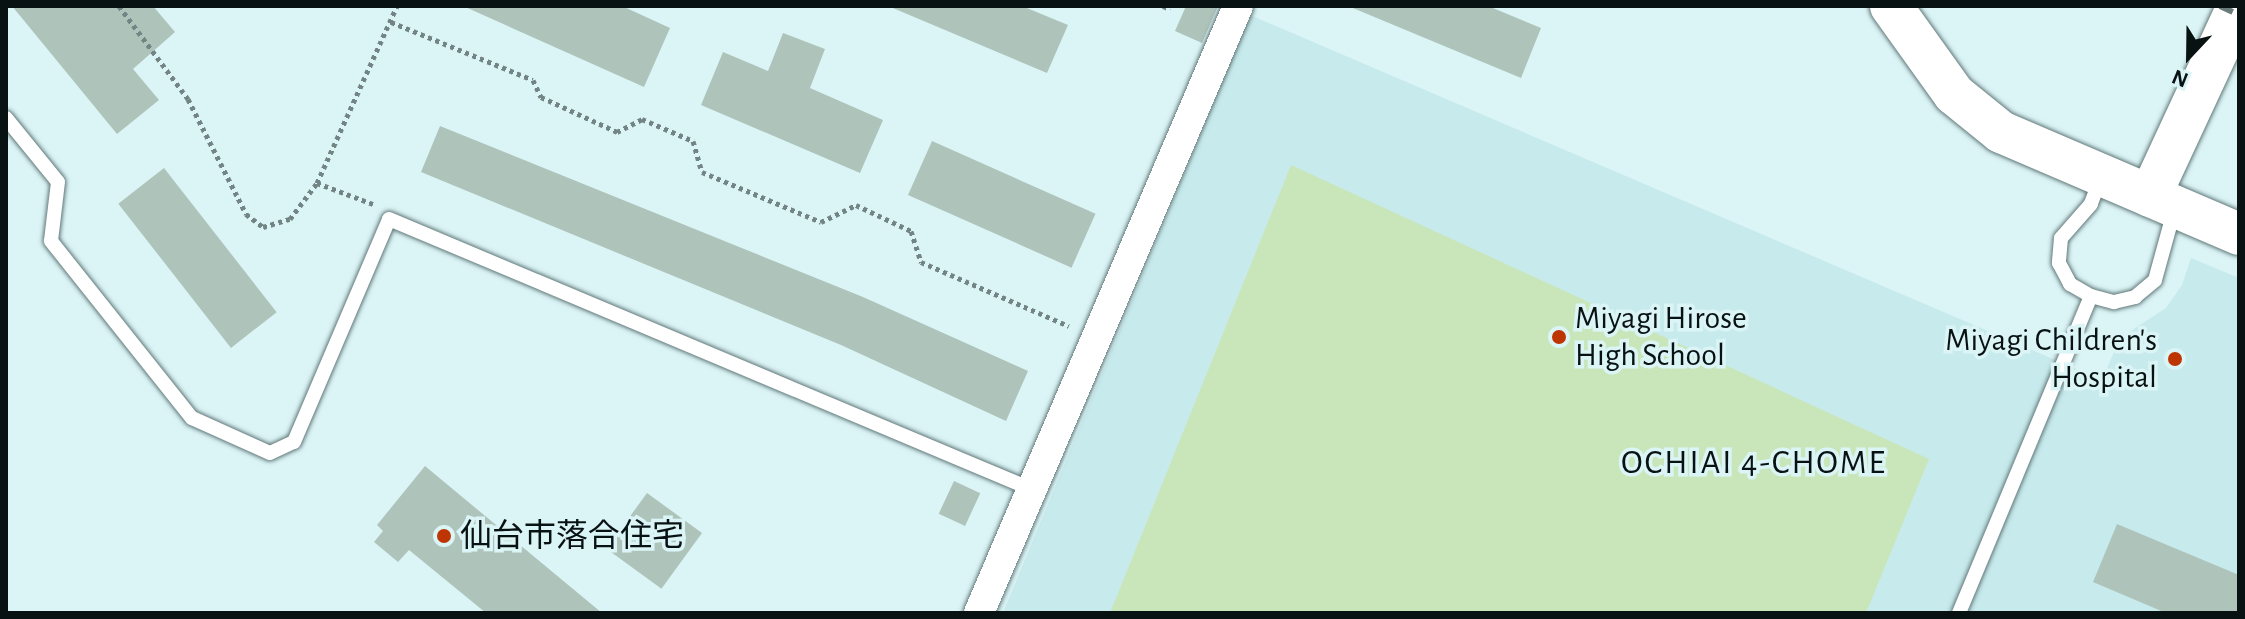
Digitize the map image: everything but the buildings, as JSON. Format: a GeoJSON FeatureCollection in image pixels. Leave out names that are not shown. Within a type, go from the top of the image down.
{"type":"FeatureCollection","features":[{"type":"Feature","properties":{"kind":"street"},"geometry":{"type":"LineString","coordinates":[[979,613],[1238,6]]}},
{"type":"Feature","properties":{"kind":"street"},"geometry":{"type":"LineString","coordinates":[[1891,6],[1954,94],[2001,132],[2239,234]]}},
{"type":"Feature","properties":{"kind":"street"},"geometry":{"type":"LineString","coordinates":[[2163,202],[2238,6]]}},
{"type":"Feature","properties":{"kind":"lane"},"geometry":{"type":"LineString","coordinates":[[6,118],[58,182],[51,241],[192,418],[270,453],[294,442],[389,219],[1031,489]]}},
{"type":"Feature","properties":{"kind":"lane"},"geometry":{"type":"LineString","coordinates":[[2102,175],[2091,204],[2061,238],[2059,263],[2070,284],[2091,296],[2125,300],[2155,280],[2163,202]]}},
{"type":"Feature","properties":{"kind":"lane"},"geometry":{"type":"LineString","coordinates":[[1959,613],[2091,296]]}},
{"type":"Feature","properties":{"kind":"path"},"geometry":{"type":"LineString","coordinates":[[119,6],[188,99],[246,214],[263,227],[290,219],[317,183],[397,6]]}},
{"type":"Feature","properties":{"kind":"path"},"geometry":{"type":"LineString","coordinates":[[1163,6],[1170,9]]}},
{"type":"Feature","properties":{"kind":"path"},"geometry":{"type":"LineString","coordinates":[[391,22],[533,80],[541,97],[617,132],[642,119],[693,141],[702,172],[821,222],[856,205],[911,231],[921,262],[1096,337]]}},
{"type":"Feature","properties":{"kind":"path"},"geometry":{"type":"LineString","coordinates":[[317,183],[382,207],[389,219]]}},
{"type":"Feature","properties":{"kind":"shaded area","name":"Miyagi Hirose High School"},"geometry":{"type":"Polygon","coordinates":[[[1250,15],[2102,380],[2120,338],[2166,308],[2182,285],[2191,258],[2239,278],[2239,613],[1003,613],[1250,15]]]}},
{"type":"Feature","properties":{"kind":"green space"},"geometry":{"type":"Polygon","coordinates":[[[1291,165],[1929,459],[1866,613],[1110,613],[1291,165]]]}},
{"type":"Feature","properties":{"kind":"railway"},"geometry":{"type":"LineString","coordinates":[[2220,6],[2239,15]]}},
{"type":"Feature","properties":{"kind":"place","name":"Miyagi Hirose High School"},"geometry":{"type":"Point","coordinates":[1559,337]}},
{"type":"Feature","properties":{"kind":"place","name":"Miyagi Children's Hospital"},"geometry":{"type":"Point","coordinates":[2175,359]}},
{"type":"Feature","properties":{"kind":"place","name":"仙台市落合住宅"},"geometry":{"type":"Point","coordinates":[444,536]}},
{"type":"Feature","properties":{"kind":"district","name":"OCHIAI 4-CHOME"},"geometry":{"type":"Point","coordinates":[1754,464]}}]}
